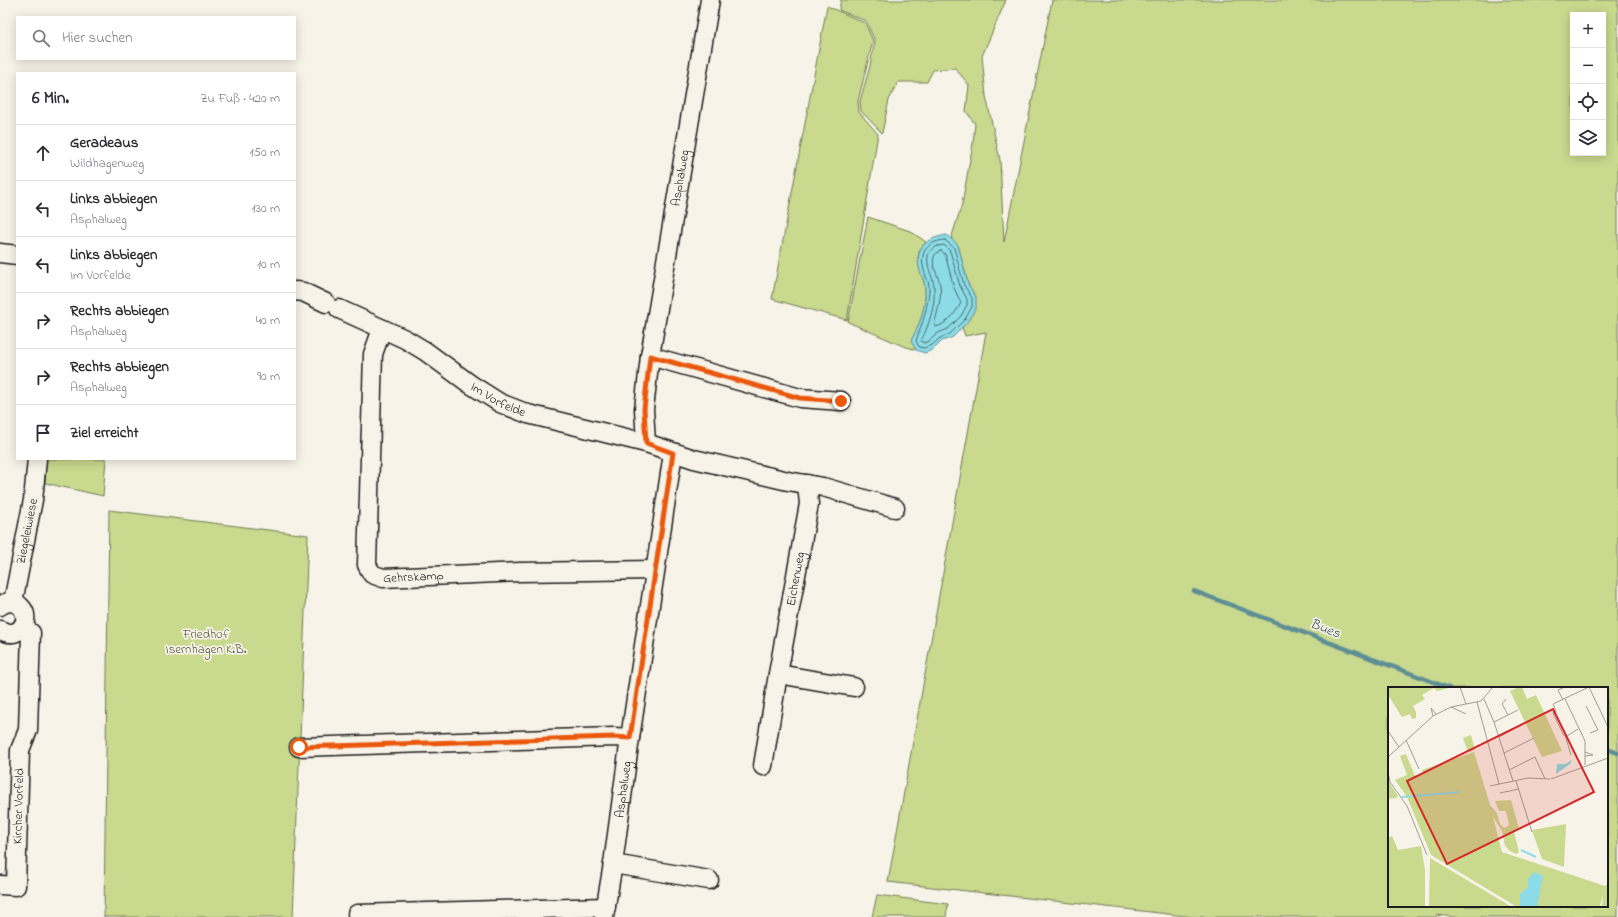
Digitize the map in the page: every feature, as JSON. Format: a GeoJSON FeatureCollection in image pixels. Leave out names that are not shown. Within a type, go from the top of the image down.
{"type":"FeatureCollection","features":[{"type":"Feature","properties":{"kind":"street","name":"Asphalweg"},"geometry":{"type":"LineString","coordinates":[[646,443],[644,409],[650,356],[710,0]]}},
{"type":"Feature","properties":{"kind":"street"},"geometry":{"type":"LineString","coordinates":[[0,254],[16,255]]}},
{"type":"Feature","properties":{"kind":"street","name":"Im Vorfelde"},"geometry":{"type":"LineString","coordinates":[[296,291],[303,292],[405,339],[425,351],[470,384],[500,403],[528,414],[646,443],[673,453]]}},
{"type":"Feature","properties":{"kind":"street","name":"Gehrskamp"},"geometry":{"type":"LineString","coordinates":[[382,329],[373,354],[367,565],[372,574],[383,578],[520,572],[655,570]]}},
{"type":"Feature","properties":{"kind":"street"},"geometry":{"type":"LineString","coordinates":[[650,356],[800,398],[841,401]]}},
{"type":"Feature","properties":{"kind":"street","name":"Asphalweg"},"geometry":{"type":"LineString","coordinates":[[605,912],[614,864],[630,738],[673,453]]}},
{"type":"Feature","properties":{"kind":"street"},"geometry":{"type":"LineString","coordinates":[[673,453],[823,487],[895,508]]}},
{"type":"Feature","properties":{"kind":"street","name":"Ziegeleiwiese"},"geometry":{"type":"LineString","coordinates":[[29,711],[31,633],[23,627],[26,620],[24,611],[19,605],[6,604],[33,500],[37,460]]}},
{"type":"Feature","properties":{"kind":"street","name":"Eichenweg"},"geometry":{"type":"LineString","coordinates":[[763,766],[809,504],[807,484]]}},
{"type":"Feature","properties":{"kind":"street"},"geometry":{"type":"LineString","coordinates":[[0,630],[8,634],[15,633],[23,627]]}},
{"type":"Feature","properties":{"kind":"street"},"geometry":{"type":"LineString","coordinates":[[778,674],[854,687]]}},
{"type":"Feature","properties":{"kind":"street","name":"Kircher Vorfeld"},"geometry":{"type":"LineString","coordinates":[[0,885],[16,886],[20,750],[28,730],[29,711]]}},
{"type":"Feature","properties":{"kind":"street"},"geometry":{"type":"LineString","coordinates":[[299,747],[614,737],[630,738]]}},
{"type":"Feature","properties":{"kind":"street"},"geometry":{"type":"LineString","coordinates":[[614,864],[709,880]]}},
{"type":"Feature","properties":{"kind":"street"},"geometry":{"type":"LineString","coordinates":[[357,914],[605,912]]}},
{"type":"Feature","properties":{"kind":"green space"},"geometry":{"type":"Polygon","coordinates":[[[841,0],[1006,0],[982,56],[986,96],[1000,160],[1004,242],[1052,0],[1618,0],[1618,917],[1453,917],[1437,915],[1436,917],[1194,917],[888,882],[986,332],[965,336],[962,327],[968,321],[976,297],[968,284],[958,245],[951,239],[962,204],[973,143],[975,124],[966,111],[969,85],[955,68],[933,70],[927,82],[898,82],[889,100],[882,133],[861,111],[860,101],[869,70],[875,41],[866,21],[839,10],[841,0]]]}},
{"type":"Feature","properties":{"kind":"green space"},"geometry":{"type":"Polygon","coordinates":[[[827,6],[865,23],[873,41],[858,101],[859,112],[878,134],[847,320],[772,299],[827,6]]]}},
{"type":"Feature","properties":{"kind":"green space"},"geometry":{"type":"Polygon","coordinates":[[[868,217],[910,231],[926,242],[920,249],[918,256],[925,288],[925,302],[917,329],[911,341],[917,350],[903,346],[848,322],[868,217]]]}},
{"type":"Feature","properties":{"kind":"green space"},"geometry":{"type":"Polygon","coordinates":[[[46,460],[106,460],[103,496],[45,483],[46,460]]]}},
{"type":"Feature","properties":{"kind":"green space","name":"Friedhof Isernhagen K.B."},"geometry":{"type":"Polygon","coordinates":[[[109,510],[308,535],[293,917],[104,917],[109,510]]]}},
{"type":"Feature","properties":{"kind":"green space"},"geometry":{"type":"Polygon","coordinates":[[[877,895],[948,904],[946,917],[872,917],[877,895]]]}},
{"type":"Feature","properties":{"kind":"water"},"geometry":{"type":"Polygon","coordinates":[[[947,235],[958,245],[968,284],[976,297],[976,308],[968,321],[953,337],[942,341],[934,349],[925,353],[916,350],[911,341],[917,329],[925,302],[925,285],[919,267],[919,254],[924,244],[934,238],[947,235]]]}},
{"type":"Feature","properties":{"kind":"waterway","name":"Bues"},"geometry":{"type":"LineString","coordinates":[[1194,591],[1446,687]]}},
{"type":"Feature","properties":{"kind":"waterway","name":"Bues"},"geometry":{"type":"LineString","coordinates":[[1608,749],[1618,753]]}},
{"type":"Feature","properties":{"kind":"route"},"geometry":{"type":"LineString","coordinates":[[299,747],[614,737],[630,738],[673,453],[646,443],[644,409],[650,356],[800,398],[841,401]]}}]}
